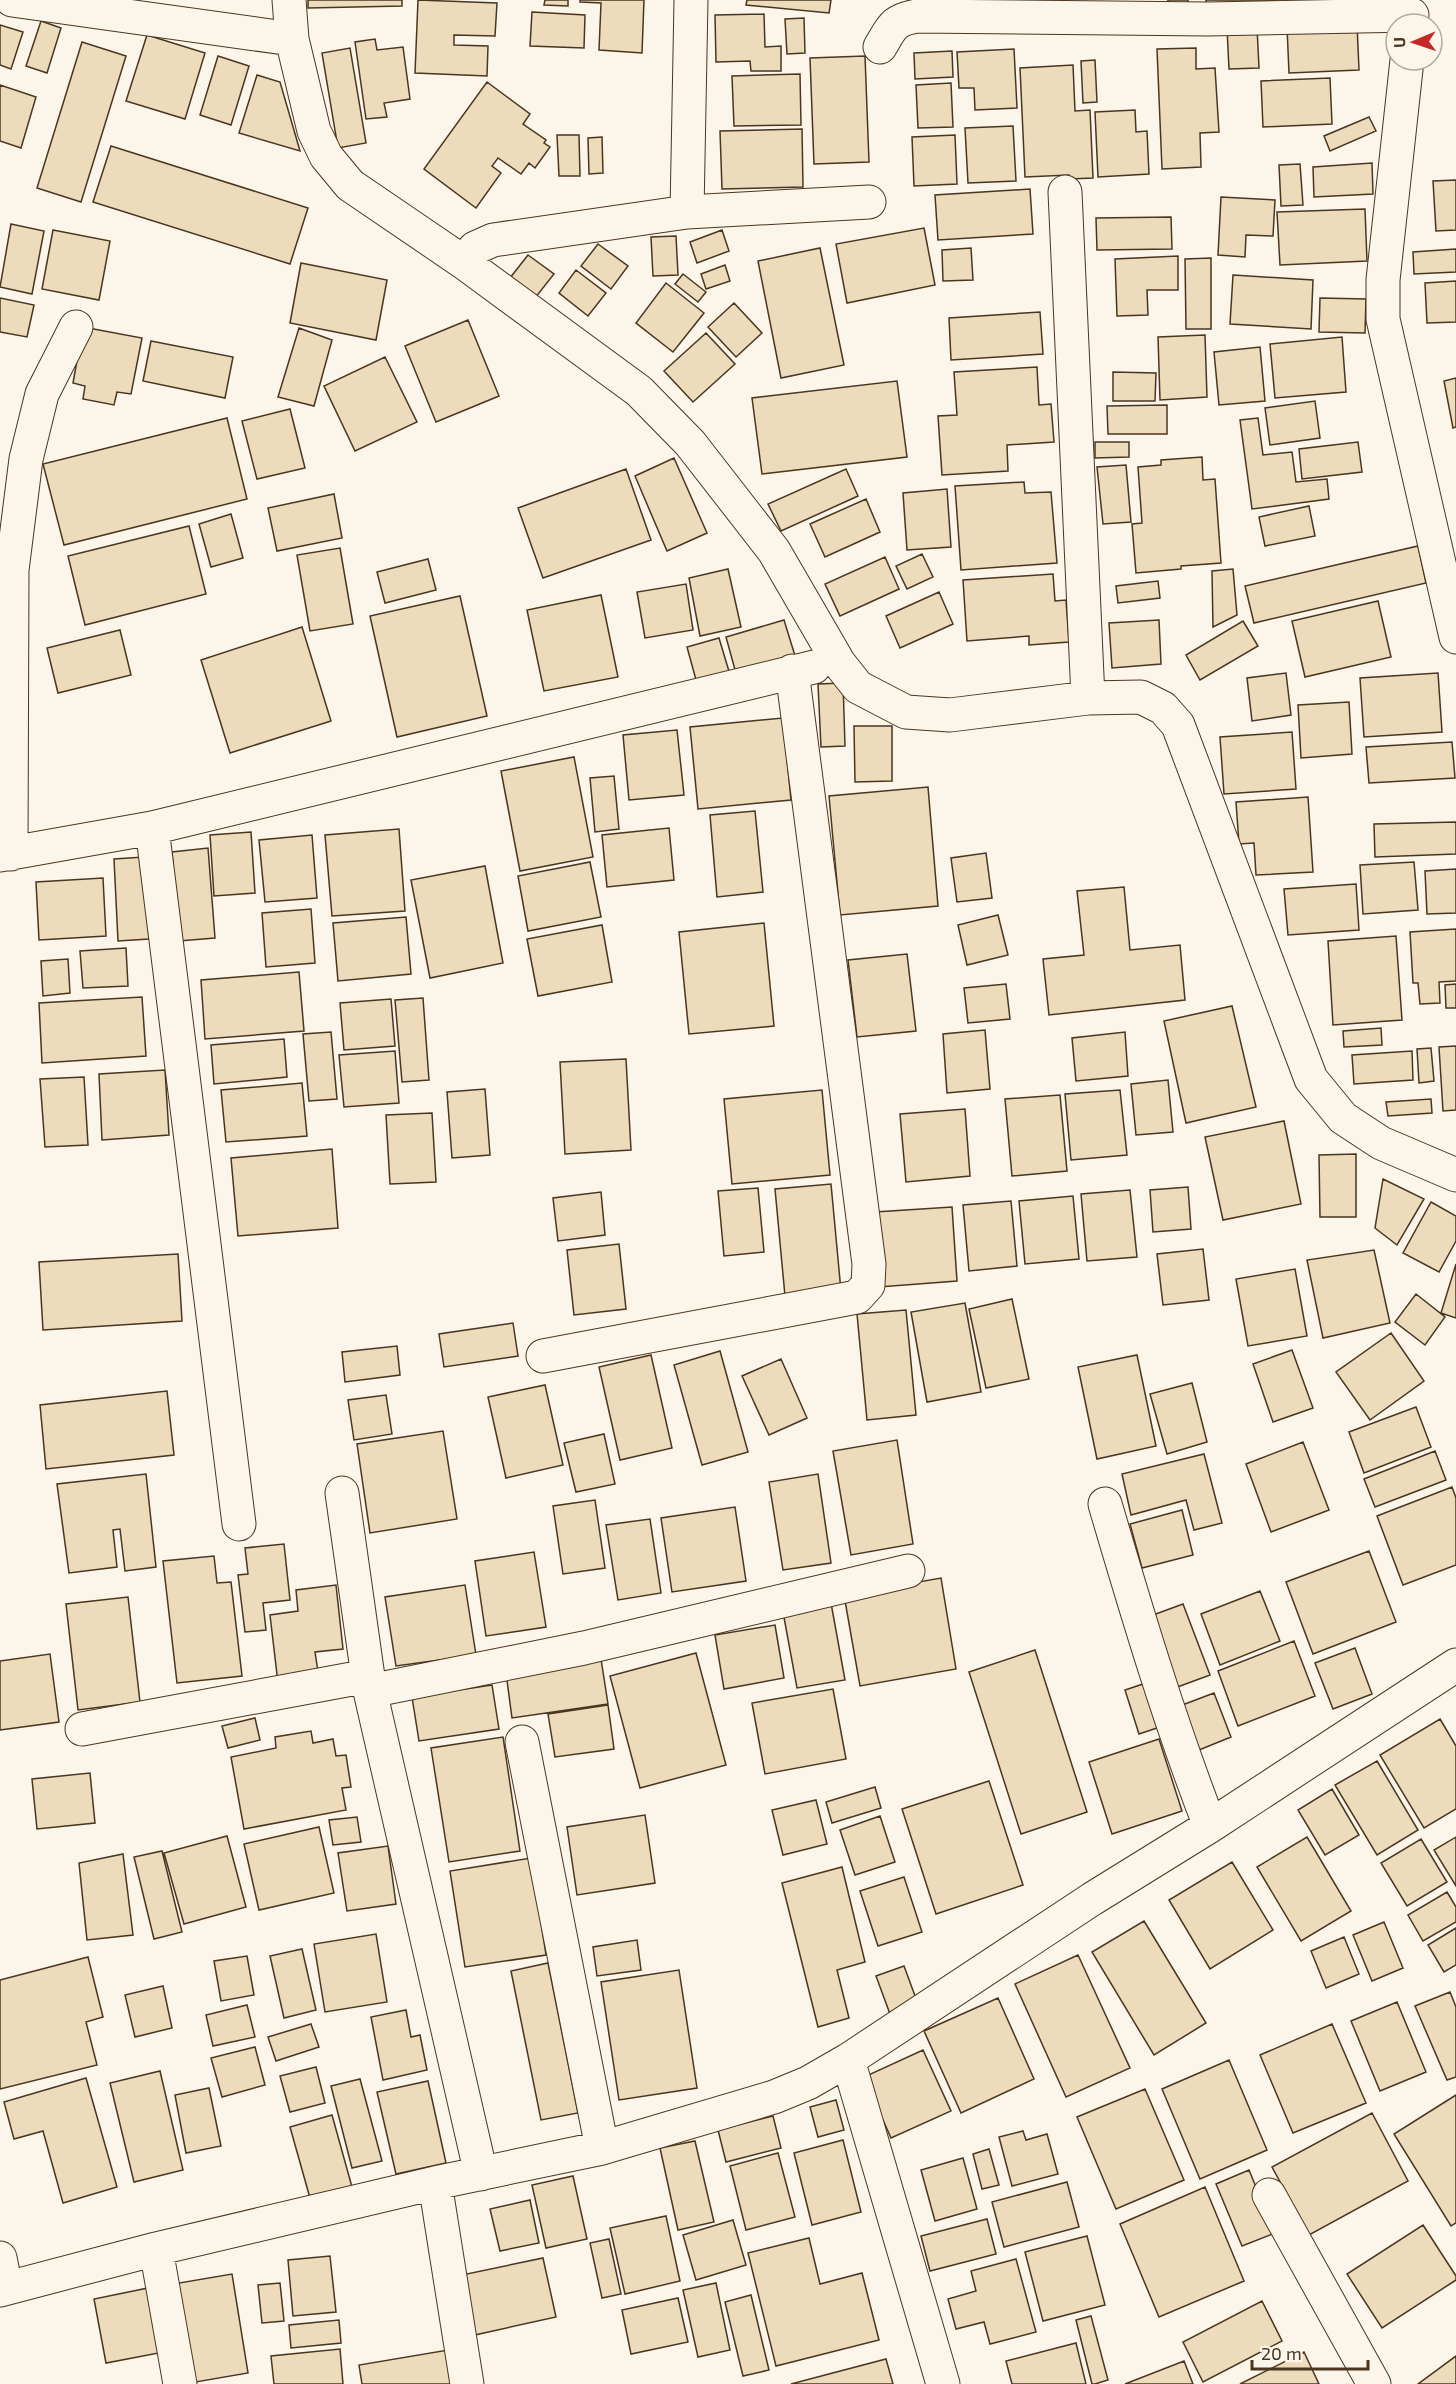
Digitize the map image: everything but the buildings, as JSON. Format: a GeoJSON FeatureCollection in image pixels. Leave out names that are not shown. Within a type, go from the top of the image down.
{"type":"FeatureCollection","features":[{"type":"Feature","properties":{"kind":"street"},"geometry":{"type":"LineString","coordinates":[[12,0],[292,39]]}},
{"type":"Feature","properties":{"kind":"street"},"geometry":{"type":"LineString","coordinates":[[289,0],[292,39],[314,131],[326,156],[350,185],[463,262],[639,391],[690,443],[774,551],[839,663],[858,687],[906,712],[950,715],[1088,698],[1141,698],[1163,708],[1178,725],[1311,1079],[1343,1118],[1382,1143],[1456,1175]]}},
{"type":"Feature","properties":{"kind":"street"},"geometry":{"type":"LineString","coordinates":[[687,212],[691,0]]}},
{"type":"Feature","properties":{"kind":"street"},"geometry":{"type":"LineString","coordinates":[[880,47],[893,24],[905,18],[917,16],[1208,19],[1384,14]]}},
{"type":"Feature","properties":{"kind":"street"},"geometry":{"type":"LineString","coordinates":[[1406,72],[1383,280],[1383,319],[1456,637]]}},
{"type":"Feature","properties":{"kind":"street"},"geometry":{"type":"LineString","coordinates":[[1065,192],[1088,698]]}},
{"type":"Feature","properties":{"kind":"street"},"geometry":{"type":"LineString","coordinates":[[463,262],[475,248],[493,240],[687,212],[869,202]]}},
{"type":"Feature","properties":{"kind":"street"},"geometry":{"type":"LineString","coordinates":[[76,327],[42,394],[26,459],[6,570],[6,854],[152,828],[792,671],[839,663]]}},
{"type":"Feature","properties":{"kind":"street"},"geometry":{"type":"LineString","coordinates":[[543,1356],[857,1297],[868,1285],[869,1264],[792,671]]}},
{"type":"Feature","properties":{"kind":"street"},"geometry":{"type":"LineString","coordinates":[[152,828],[239,1524]]}},
{"type":"Feature","properties":{"kind":"street"},"geometry":{"type":"LineString","coordinates":[[342,1493],[369,1683],[481,2174]]}},
{"type":"Feature","properties":{"kind":"street"},"geometry":{"type":"LineString","coordinates":[[1105,1504],[1158,1683],[1210,1826]]}},
{"type":"Feature","properties":{"kind":"street"},"geometry":{"type":"LineString","coordinates":[[82,1729],[584,1647],[908,1571]]}},
{"type":"Feature","properties":{"kind":"street"},"geometry":{"type":"LineString","coordinates":[[2,2279],[156,2249],[435,2183],[602,2148],[774,2097],[808,2083],[848,2060],[1092,1899],[1452,1678]]}},
{"type":"Feature","properties":{"kind":"street"},"geometry":{"type":"LineString","coordinates":[[522,1742],[602,2148]]}},
{"type":"Feature","properties":{"kind":"street"},"geometry":{"type":"LineString","coordinates":[[848,2060],[943,2384]]}},
{"type":"Feature","properties":{"kind":"street"},"geometry":{"type":"LineString","coordinates":[[435,2183],[467,2384]]}},
{"type":"Feature","properties":{"kind":"street"},"geometry":{"type":"LineString","coordinates":[[1269,2195],[1374,2384]]}},
{"type":"Feature","properties":{"kind":"street"},"geometry":{"type":"LineString","coordinates":[[156,2249],[180,2384]]}}]}
